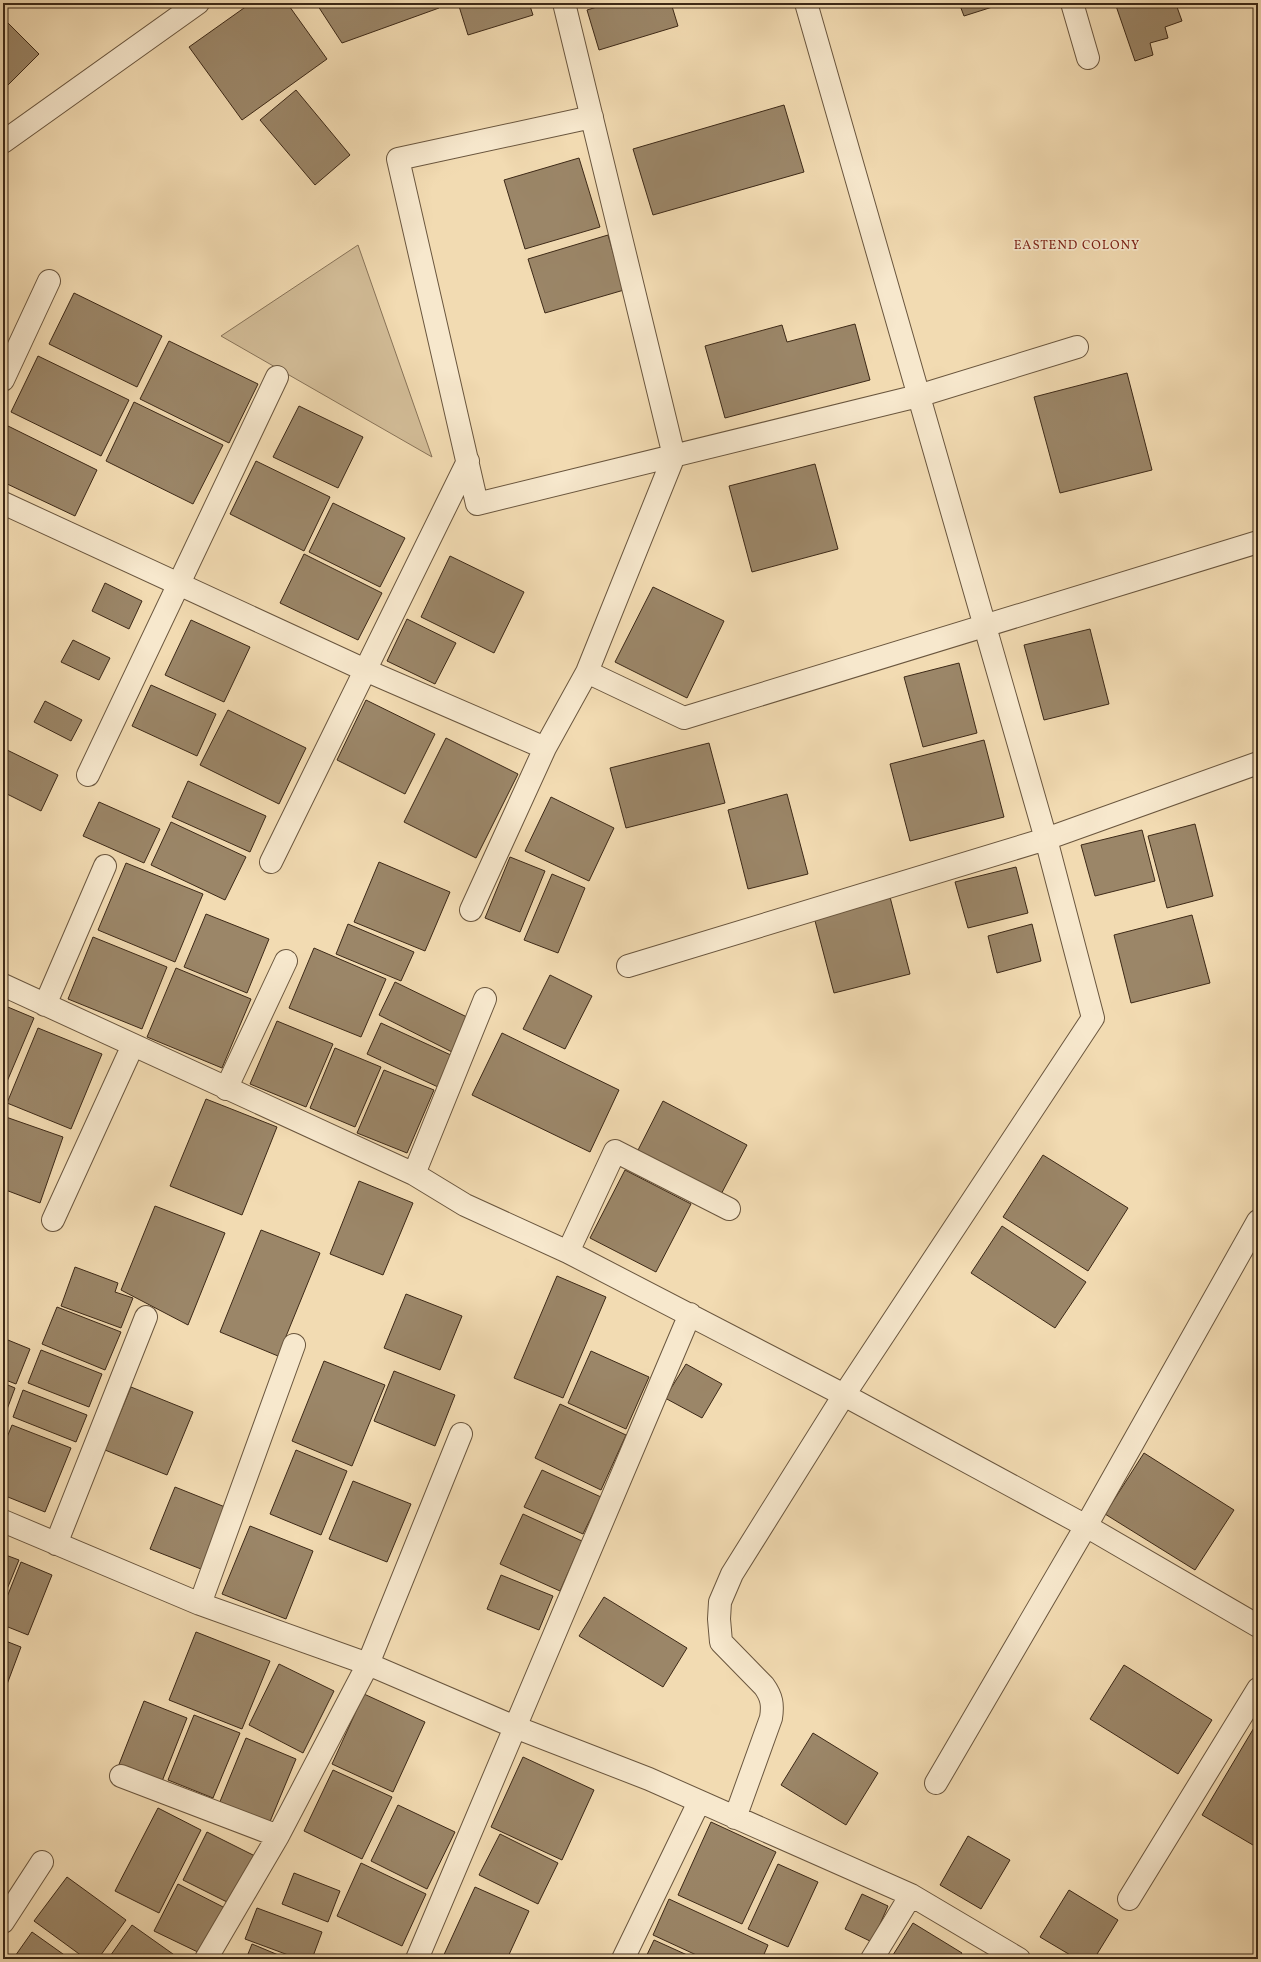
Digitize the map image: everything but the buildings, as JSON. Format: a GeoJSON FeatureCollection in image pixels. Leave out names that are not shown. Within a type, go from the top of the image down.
{"type":"FeatureCollection","features":[{"type":"Feature","properties":{"kind":"street"},"geometry":{"type":"LineString","coordinates":[[3,142],[198,3]]}},
{"type":"Feature","properties":{"kind":"street"},"geometry":{"type":"LineString","coordinates":[[471,910],[545,748],[587,672],[674,456],[564,3]]}},
{"type":"Feature","properties":{"kind":"street"},"geometry":{"type":"LineString","coordinates":[[735,1818],[771,1718],[773,1705],[770,1694],[764,1686],[721,1642],[718,1619],[720,1602],[732,1574],[844,1396],[1093,1018],[1046,839],[806,3]]}},
{"type":"Feature","properties":{"kind":"street"},"geometry":{"type":"LineString","coordinates":[[1072,3],[1088,58]]}},
{"type":"Feature","properties":{"kind":"street"},"geometry":{"type":"LineString","coordinates":[[592,117],[398,159],[477,504],[918,396],[1077,347]]}},
{"type":"Feature","properties":{"kind":"street"},"geometry":{"type":"LineString","coordinates":[[3,380],[49,281]]}},
{"type":"Feature","properties":{"kind":"street"},"geometry":{"type":"LineString","coordinates":[[88,775],[277,377]]}},
{"type":"Feature","properties":{"kind":"street"},"geometry":{"type":"LineString","coordinates":[[271,862],[468,461]]}},
{"type":"Feature","properties":{"kind":"street"},"geometry":{"type":"LineString","coordinates":[[3,503],[365,670],[545,748]]}},
{"type":"Feature","properties":{"kind":"street"},"geometry":{"type":"LineString","coordinates":[[587,672],[684,718],[1258,542]]}},
{"type":"Feature","properties":{"kind":"street"},"geometry":{"type":"LineString","coordinates":[[628,966],[1046,839],[1258,763]]}},
{"type":"Feature","properties":{"kind":"street"},"geometry":{"type":"LineString","coordinates":[[45,1005],[105,866]]}},
{"type":"Feature","properties":{"kind":"street"},"geometry":{"type":"LineString","coordinates":[[226,1089],[286,961]]}},
{"type":"Feature","properties":{"kind":"street"},"geometry":{"type":"LineString","coordinates":[[3,985],[226,1089],[414,1174],[465,1205],[568,1252],[690,1314],[1086,1526],[1258,1626]]}},
{"type":"Feature","properties":{"kind":"street"},"geometry":{"type":"LineString","coordinates":[[414,1174],[486,999]]}},
{"type":"Feature","properties":{"kind":"street"},"geometry":{"type":"LineString","coordinates":[[53,1220],[133,1045]]}},
{"type":"Feature","properties":{"kind":"street"},"geometry":{"type":"LineString","coordinates":[[568,1252],[615,1152],[729,1209]]}},
{"type":"Feature","properties":{"kind":"street"},"geometry":{"type":"LineString","coordinates":[[936,1783],[1086,1526],[1258,1221]]}},
{"type":"Feature","properties":{"kind":"street"},"geometry":{"type":"LineString","coordinates":[[417,1959],[690,1314]]}},
{"type":"Feature","properties":{"kind":"street"},"geometry":{"type":"LineString","coordinates":[[56,1544],[146,1317]]}},
{"type":"Feature","properties":{"kind":"street"},"geometry":{"type":"LineString","coordinates":[[200,1604],[294,1345]]}},
{"type":"Feature","properties":{"kind":"street"},"geometry":{"type":"LineString","coordinates":[[206,1959],[278,1836],[368,1664],[461,1434]]}},
{"type":"Feature","properties":{"kind":"street"},"geometry":{"type":"LineString","coordinates":[[3,1521],[200,1604],[368,1664],[515,1727],[649,1778],[699,1802],[911,1895],[1019,1959]]}},
{"type":"Feature","properties":{"kind":"street"},"geometry":{"type":"LineString","coordinates":[[1129,1899],[1258,1689]]}},
{"type":"Feature","properties":{"kind":"street"},"geometry":{"type":"LineString","coordinates":[[121,1776],[278,1836]]}},
{"type":"Feature","properties":{"kind":"street"},"geometry":{"type":"LineString","coordinates":[[623,1959],[699,1802]]}},
{"type":"Feature","properties":{"kind":"street"},"geometry":{"type":"LineString","coordinates":[[3,1922],[42,1862]]}},
{"type":"Feature","properties":{"kind":"street"},"geometry":{"type":"LineString","coordinates":[[872,1959],[911,1895]]}},
{"type":"Feature","properties":{"kind":"shaded area"},"geometry":{"type":"Polygon","coordinates":[[[358,245],[432,457],[221,336],[358,245]]]}},
{"type":"Feature","properties":{"kind":"district","name":"EASTEND COLONY"},"geometry":{"type":"Point","coordinates":[1077,246]}}]}
